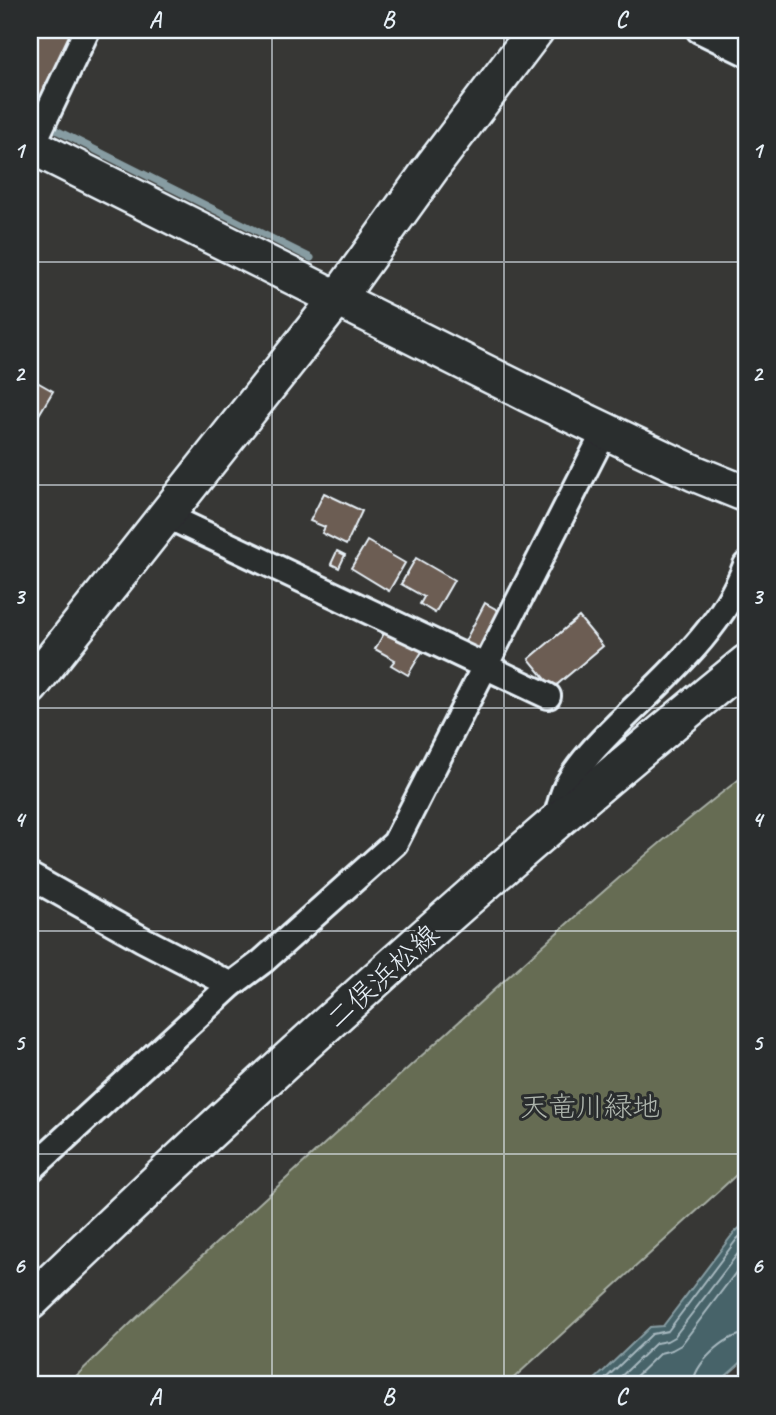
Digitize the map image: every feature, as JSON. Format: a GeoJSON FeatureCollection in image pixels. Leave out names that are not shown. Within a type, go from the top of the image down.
{"type":"FeatureCollection","features":[{"type":"Feature","properties":{"kind":"street"},"geometry":{"type":"LineString","coordinates":[[87,30],[37,134],[338,298],[528,394],[746,495]]}},
{"type":"Feature","properties":{"kind":"street"},"geometry":{"type":"LineString","coordinates":[[30,687],[338,298],[435,163],[536,30]]}},
{"type":"Feature","properties":{"kind":"street"},"geometry":{"type":"LineString","coordinates":[[699,30],[746,53]]}},
{"type":"Feature","properties":{"kind":"street"},"geometry":{"type":"LineString","coordinates":[[30,1170],[231,985],[263,961],[395,844],[606,429]]}},
{"type":"Feature","properties":{"kind":"street"},"geometry":{"type":"LineString","coordinates":[[165,515],[548,696]]}},
{"type":"Feature","properties":{"kind":"street"},"geometry":{"type":"LineString","coordinates":[[555,824],[564,790],[573,775],[601,741],[680,662],[718,618],[746,565]]}},
{"type":"Feature","properties":{"kind":"street","name":"二俣浜松線"},"geometry":{"type":"LineString","coordinates":[[30,1302],[143,1193],[311,1039],[614,771],[746,663]]}},
{"type":"Feature","properties":{"kind":"street"},"geometry":{"type":"LineString","coordinates":[[30,876],[231,985]]}},
{"type":"Feature","properties":{"kind":"green space","name":"天竜川緑地"},"geometry":{"type":"Polygon","coordinates":[[[746,774],[746,1166],[506,1385],[67,1385],[241,1220],[539,949],[661,842],[746,774]]]}},
{"type":"Feature","properties":{"kind":"water"},"geometry":{"type":"Polygon","coordinates":[[[746,1222],[746,1358],[716,1385],[589,1385],[650,1327],[663,1326],[733,1234],[746,1222]]]}},
{"type":"Feature","properties":{"kind":"building"},"geometry":{"type":"Polygon","coordinates":[[[30,30],[75,30],[35,110],[30,107],[30,30]]]}},
{"type":"Feature","properties":{"kind":"building"},"geometry":{"type":"Polygon","coordinates":[[[30,378],[53,391],[37,418],[30,414],[30,378]]]}},
{"type":"Feature","properties":{"kind":"building"},"geometry":{"type":"Polygon","coordinates":[[[324,493],[362,511],[346,545],[322,533],[325,527],[310,521],[324,493]]]}},
{"type":"Feature","properties":{"kind":"building"},"geometry":{"type":"Polygon","coordinates":[[[367,541],[405,563],[389,591],[351,568],[367,541]]]}},
{"type":"Feature","properties":{"kind":"building"},"geometry":{"type":"Polygon","coordinates":[[[337,551],[345,555],[339,568],[331,564],[337,551]]]}},
{"type":"Feature","properties":{"kind":"building"},"geometry":{"type":"Polygon","coordinates":[[[416,558],[454,580],[435,613],[420,604],[424,597],[401,584],[416,558]]]}},
{"type":"Feature","properties":{"kind":"building"},"geometry":{"type":"Polygon","coordinates":[[[485,603],[501,612],[480,652],[464,643],[485,603]]]}},
{"type":"Feature","properties":{"kind":"building"},"geometry":{"type":"Polygon","coordinates":[[[579,617],[603,646],[553,688],[529,659],[579,617]]]}},
{"type":"Feature","properties":{"kind":"building"},"geometry":{"type":"Polygon","coordinates":[[[387,628],[423,650],[408,675],[391,665],[395,660],[375,649],[387,628]]]}},
{"type":"Feature","properties":{"kind":"waterway"},"geometry":{"type":"LineString","coordinates":[[30,117],[311,258]]}}]}
